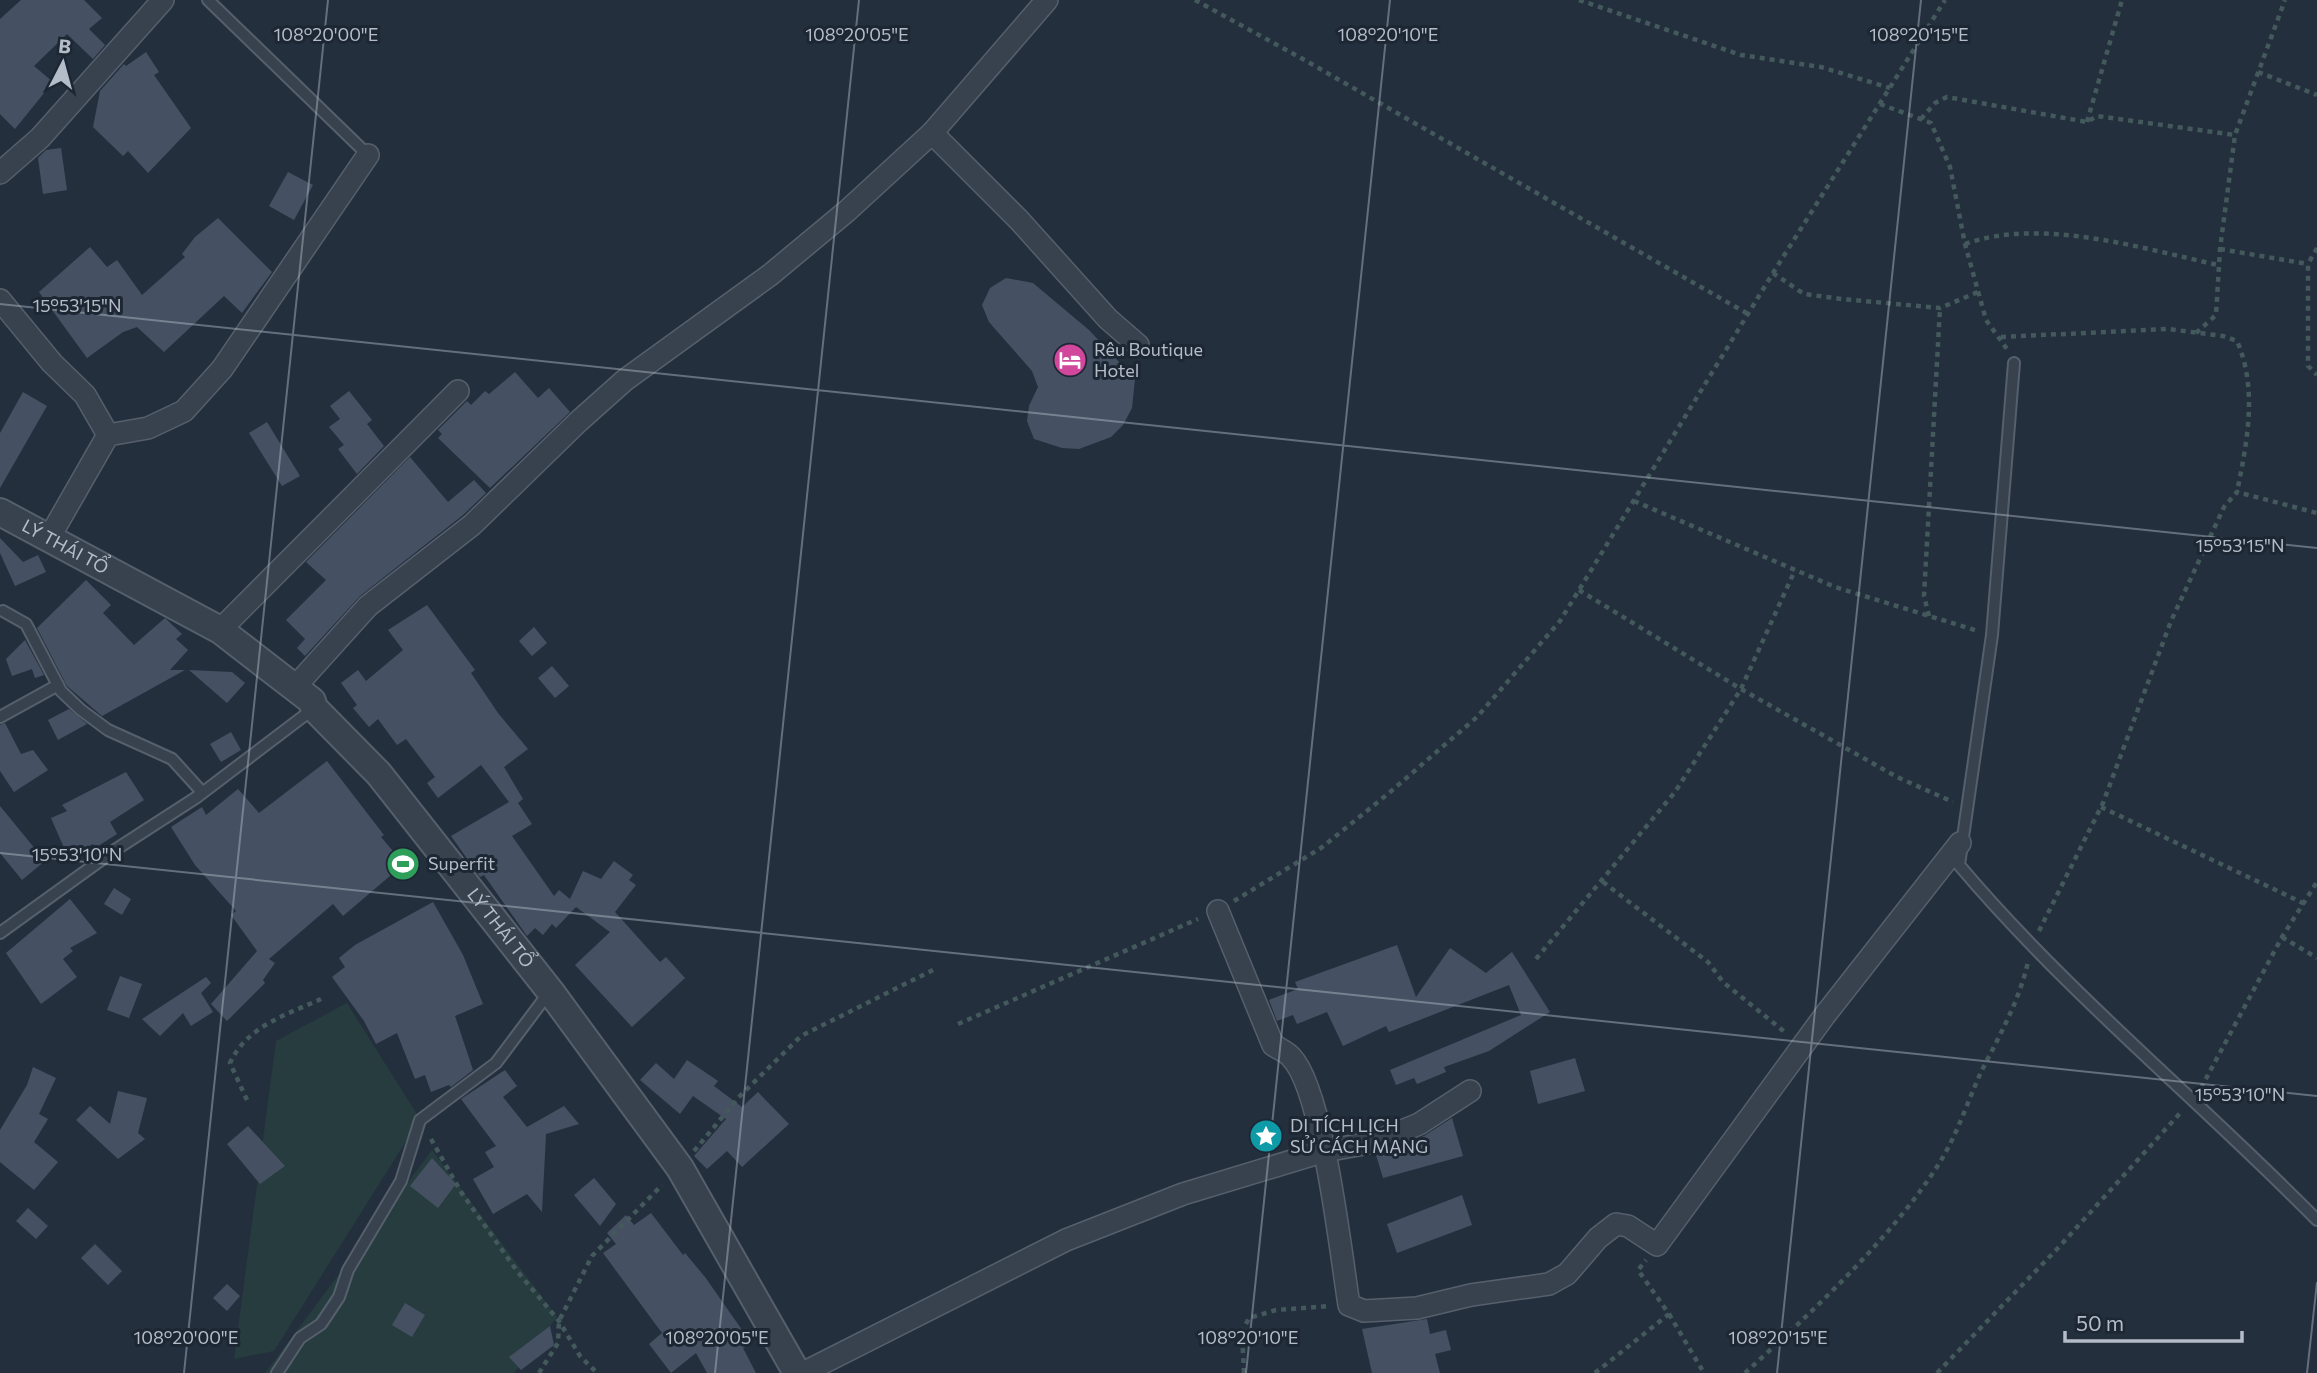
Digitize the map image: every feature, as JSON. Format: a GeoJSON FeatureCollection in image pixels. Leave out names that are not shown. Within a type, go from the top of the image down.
{"type":"FeatureCollection","features":[{"type":"Feature","properties":{"kind":"street"},"geometry":{"type":"LineString","coordinates":[[0,173],[10,168],[40,138],[163,0]]}},
{"type":"Feature","properties":{"kind":"street"},"geometry":{"type":"LineString","coordinates":[[294,688],[368,606],[472,525],[625,380],[770,275],[847,211],[932,133],[1047,0]]}},
{"type":"Feature","properties":{"kind":"street"},"geometry":{"type":"LineString","coordinates":[[932,133],[1019,219],[1108,319],[1139,345]]}},
{"type":"Feature","properties":{"kind":"street"},"geometry":{"type":"LineString","coordinates":[[108,435],[148,428],[184,411],[222,369],[368,155]]}},
{"type":"Feature","properties":{"kind":"street"},"geometry":{"type":"LineString","coordinates":[[0,300],[52,363],[85,395],[108,435]]}},
{"type":"Feature","properties":{"kind":"street"},"geometry":{"type":"LineString","coordinates":[[220,630],[458,391]]}},
{"type":"Feature","properties":{"kind":"street"},"geometry":{"type":"LineString","coordinates":[[49,538],[108,435]]}},
{"type":"Feature","properties":{"kind":"street","name":"LÝ THÁI TỔ"},"geometry":{"type":"LineString","coordinates":[[0,512],[220,630],[312,701],[314,708],[379,774],[550,991],[680,1168],[797,1373]]}},
{"type":"Feature","properties":{"kind":"street"},"geometry":{"type":"LineString","coordinates":[[1218,911],[1273,1045],[1291,1057],[1302,1075],[1325,1151],[1349,1305],[1364,1311],[1417,1308],[1471,1296],[1549,1284],[1567,1274],[1598,1238],[1616,1224],[1628,1226],[1657,1245],[1802,1046],[1960,843]]}},
{"type":"Feature","properties":{"kind":"street"},"geometry":{"type":"LineString","coordinates":[[803,1373],[1066,1240],[1183,1194],[1325,1151],[1375,1142],[1419,1124],[1469,1091]]}},
{"type":"Feature","properties":{"kind":"lane"},"geometry":{"type":"LineString","coordinates":[[208,0],[368,155]]}},
{"type":"Feature","properties":{"kind":"lane"},"geometry":{"type":"LineString","coordinates":[[2014,363],[1992,635],[1960,843],[1959,865],[2032,946],[2317,1220]]}},
{"type":"Feature","properties":{"kind":"lane"},"geometry":{"type":"LineString","coordinates":[[3,611],[26,624],[58,685],[81,710],[108,730],[172,759],[202,792]]}},
{"type":"Feature","properties":{"kind":"lane"},"geometry":{"type":"LineString","coordinates":[[0,717],[58,685]]}},
{"type":"Feature","properties":{"kind":"lane"},"geometry":{"type":"LineString","coordinates":[[0,933],[202,792],[314,708]]}},
{"type":"Feature","properties":{"kind":"lane"},"geometry":{"type":"LineString","coordinates":[[277,1373],[300,1338],[321,1324],[339,1297],[348,1269],[401,1181],[420,1120],[496,1063],[550,991]]}},
{"type":"Feature","properties":{"kind":"path"},"geometry":{"type":"LineString","coordinates":[[1195,0],[1748,314]]}},
{"type":"Feature","properties":{"kind":"path"},"geometry":{"type":"LineString","coordinates":[[1578,0],[1741,55],[1821,67],[1890,88]]}},
{"type":"Feature","properties":{"kind":"path"},"geometry":{"type":"LineString","coordinates":[[958,1024],[1218,911],[1321,848],[1477,717],[1560,621],[1773,273],[1945,0]]}},
{"type":"Feature","properties":{"kind":"path"},"geometry":{"type":"LineString","coordinates":[[2087,122],[2122,0]]}},
{"type":"Feature","properties":{"kind":"path"},"geometry":{"type":"LineString","coordinates":[[2196,332],[2216,315],[2218,265],[2235,135],[2285,0]]}},
{"type":"Feature","properties":{"kind":"path"},"geometry":{"type":"LineString","coordinates":[[2259,72],[2317,95]]}},
{"type":"Feature","properties":{"kind":"path"},"geometry":{"type":"LineString","coordinates":[[1921,119],[1934,103],[1947,97],[2087,122],[2098,116],[2235,135]]}},
{"type":"Feature","properties":{"kind":"path"},"geometry":{"type":"LineString","coordinates":[[1880,104],[1931,123],[1950,167],[1965,244],[1986,320],[2001,337],[2014,363]]}},
{"type":"Feature","properties":{"kind":"path"},"geometry":{"type":"LineString","coordinates":[[1965,244],[1992,234],[2031,233],[2091,239],[2218,265]]}},
{"type":"Feature","properties":{"kind":"path"},"geometry":{"type":"LineString","coordinates":[[2317,248],[2308,264],[2308,366],[2317,375]]}},
{"type":"Feature","properties":{"kind":"path"},"geometry":{"type":"LineString","coordinates":[[2220,249],[2308,264]]}},
{"type":"Feature","properties":{"kind":"path"},"geometry":{"type":"LineString","coordinates":[[1773,273],[1804,294],[1940,308],[1978,292]]}},
{"type":"Feature","properties":{"kind":"path"},"geometry":{"type":"LineString","coordinates":[[1929,616],[1924,596],[1940,308]]}},
{"type":"Feature","properties":{"kind":"path"},"geometry":{"type":"LineString","coordinates":[[1745,1373],[1838,1283],[1898,1219],[1940,1162],[1997,1045],[2023,981],[2032,946],[2101,807],[2171,621],[2224,507],[2237,492],[2246,448],[2249,405],[2245,359],[2237,341],[2168,329],[2001,337]]}},
{"type":"Feature","properties":{"kind":"path"},"geometry":{"type":"LineString","coordinates":[[2237,492],[2317,513]]}},
{"type":"Feature","properties":{"kind":"path"},"geometry":{"type":"LineString","coordinates":[[1634,501],[1835,587],[1992,635]]}},
{"type":"Feature","properties":{"kind":"path"},"geometry":{"type":"LineString","coordinates":[[1536,959],[1603,882],[1675,792],[1741,689],[1794,570]]}},
{"type":"Feature","properties":{"kind":"path"},"geometry":{"type":"LineString","coordinates":[[1579,590],[1741,689],[1897,777],[1936,792],[1965,810]]}},
{"type":"Feature","properties":{"kind":"path"},"geometry":{"type":"LineString","coordinates":[[2101,807],[2305,904]]}},
{"type":"Feature","properties":{"kind":"path"},"geometry":{"type":"LineString","coordinates":[[1603,882],[1708,962],[1723,982],[1802,1046]]}},
{"type":"Feature","properties":{"kind":"path"},"geometry":{"type":"LineString","coordinates":[[1937,1373],[2067,1238],[2193,1099],[2210,1075],[2282,937],[2317,882]]}},
{"type":"Feature","properties":{"kind":"path"},"geometry":{"type":"LineString","coordinates":[[2282,937],[2317,958]]}},
{"type":"Feature","properties":{"kind":"path"},"geometry":{"type":"LineString","coordinates":[[539,1373],[558,1343],[559,1321],[592,1256],[680,1168],[740,1096],[801,1036],[933,970]]}},
{"type":"Feature","properties":{"kind":"path"},"geometry":{"type":"LineString","coordinates":[[247,1100],[230,1063],[236,1050],[268,1021],[321,999]]}},
{"type":"Feature","properties":{"kind":"path"},"geometry":{"type":"LineString","coordinates":[[420,1120],[461,1192],[517,1271],[559,1321],[580,1356],[597,1373]]}},
{"type":"Feature","properties":{"kind":"path"},"geometry":{"type":"LineString","coordinates":[[1657,1245],[1638,1270],[1704,1373]]}},
{"type":"Feature","properties":{"kind":"path"},"geometry":{"type":"LineString","coordinates":[[1244,1373],[1242,1332],[1249,1318],[1276,1310],[1349,1305]]}},
{"type":"Feature","properties":{"kind":"path"},"geometry":{"type":"LineString","coordinates":[[1595,1373],[1668,1314]]}},
{"type":"Feature","properties":{"kind":"green space"},"geometry":{"type":"Polygon","coordinates":[[[347,1003],[420,1119],[274,1351],[234,1359],[276,1041],[347,1003]]]}},
{"type":"Feature","properties":{"kind":"green space"},"geometry":{"type":"Polygon","coordinates":[[[432,1150],[557,1317],[514,1373],[265,1373],[432,1150]]]}},
{"type":"Feature","properties":{"kind":"building"},"geometry":{"type":"Polygon","coordinates":[[[21,0],[84,0],[102,18],[89,29],[105,45],[93,59],[67,34],[34,66],[53,82],[15,129],[0,114],[0,19],[21,0]]]}},
{"type":"Feature","properties":{"kind":"building"},"geometry":{"type":"Polygon","coordinates":[[[146,52],[159,72],[154,75],[191,128],[148,173],[128,151],[123,156],[93,127],[100,91],[124,64],[126,66],[146,52]]]}},
{"type":"Feature","properties":{"kind":"building"},"geometry":{"type":"Polygon","coordinates":[[[61,148],[67,190],[43,194],[38,158],[46,150],[61,148]]]}},
{"type":"Feature","properties":{"kind":"building"},"geometry":{"type":"Polygon","coordinates":[[[288,172],[313,185],[294,220],[269,206],[288,172]]]}},
{"type":"Feature","properties":{"kind":"building"},"geometry":{"type":"Polygon","coordinates":[[[218,218],[272,272],[242,313],[224,296],[164,352],[137,327],[123,332],[87,358],[39,292],[90,247],[107,267],[117,260],[142,295],[185,257],[182,254],[195,237],[218,218]]]}},
{"type":"Feature","properties":{"kind":"building","name":"Rêu Boutique Hotel"},"geometry":{"type":"Polygon","coordinates":[[[1006,278],[1033,283],[1089,330],[1135,379],[1132,408],[1123,425],[1111,437],[1079,449],[1062,448],[1034,439],[1027,421],[1029,406],[1038,387],[1032,371],[989,322],[982,305],[990,288],[1006,278]]]}},
{"type":"Feature","properties":{"kind":"building"},"geometry":{"type":"Polygon","coordinates":[[[515,372],[538,398],[549,388],[570,412],[490,488],[438,438],[442,434],[438,430],[467,401],[471,405],[485,391],[489,394],[515,372]]]}},
{"type":"Feature","properties":{"kind":"building"},"geometry":{"type":"Polygon","coordinates":[[[349,391],[372,420],[367,424],[384,446],[357,474],[338,449],[344,445],[329,427],[340,419],[330,406],[349,391]]]}},
{"type":"Feature","properties":{"kind":"building"},"geometry":{"type":"Polygon","coordinates":[[[23,392],[47,406],[0,488],[0,433],[23,392]]]}},
{"type":"Feature","properties":{"kind":"building"},"geometry":{"type":"Polygon","coordinates":[[[267,422],[300,476],[282,486],[249,433],[267,422]]]}},
{"type":"Feature","properties":{"kind":"building"},"geometry":{"type":"Polygon","coordinates":[[[410,457],[448,502],[474,480],[486,493],[463,515],[360,596],[305,656],[297,648],[305,639],[286,620],[326,580],[306,562],[410,457]]]}},
{"type":"Feature","properties":{"kind":"building"},"geometry":{"type":"Polygon","coordinates":[[[0,538],[23,562],[38,555],[46,572],[15,586],[0,553],[0,538]]]}},
{"type":"Feature","properties":{"kind":"building"},"geometry":{"type":"Polygon","coordinates":[[[86,580],[111,605],[103,613],[134,645],[165,618],[182,634],[176,639],[188,650],[170,670],[185,670],[102,716],[67,686],[37,628],[86,580]]]}},
{"type":"Feature","properties":{"kind":"building"},"geometry":{"type":"Polygon","coordinates":[[[427,605],[475,670],[471,673],[498,713],[528,749],[504,767],[523,799],[518,803],[532,824],[512,836],[554,896],[559,890],[570,899],[583,871],[601,879],[614,861],[633,875],[629,880],[636,885],[615,912],[660,962],[666,957],[685,978],[632,1027],[575,965],[610,932],[576,907],[556,928],[552,924],[543,935],[535,928],[527,936],[484,875],[480,877],[451,836],[509,802],[481,765],[438,798],[427,783],[435,777],[406,739],[397,745],[378,719],[369,727],[353,708],[357,705],[341,683],[358,670],[366,681],[403,650],[388,630],[427,605]]]}},
{"type":"Feature","properties":{"kind":"building"},"geometry":{"type":"Polygon","coordinates":[[[534,627],[547,643],[532,656],[519,641],[534,627]]]}},
{"type":"Feature","properties":{"kind":"building"},"geometry":{"type":"Polygon","coordinates":[[[25,640],[44,675],[35,678],[32,669],[12,676],[6,659],[25,640]]]}},
{"type":"Feature","properties":{"kind":"building"},"geometry":{"type":"Polygon","coordinates":[[[552,666],[569,686],[555,698],[538,678],[552,666]]]}},
{"type":"Feature","properties":{"kind":"building"},"geometry":{"type":"Polygon","coordinates":[[[189,670],[232,672],[245,683],[227,703],[189,670]]]}},
{"type":"Feature","properties":{"kind":"building"},"geometry":{"type":"Polygon","coordinates":[[[69,709],[87,724],[58,740],[48,720],[69,709]]]}},
{"type":"Feature","properties":{"kind":"building"},"geometry":{"type":"Polygon","coordinates":[[[5,723],[21,754],[33,750],[48,770],[14,792],[0,771],[0,725],[5,723]]]}},
{"type":"Feature","properties":{"kind":"building"},"geometry":{"type":"Polygon","coordinates":[[[231,732],[241,750],[221,762],[210,744],[231,732]]]}},
{"type":"Feature","properties":{"kind":"building"},"geometry":{"type":"Polygon","coordinates":[[[327,761],[384,835],[381,837],[404,864],[343,916],[333,904],[269,959],[275,963],[263,980],[265,983],[227,1021],[211,1004],[257,951],[231,915],[236,911],[195,865],[171,827],[202,807],[206,815],[238,789],[259,813],[327,761]]]}},
{"type":"Feature","properties":{"kind":"building"},"geometry":{"type":"Polygon","coordinates":[[[126,772],[144,800],[110,822],[117,834],[95,848],[93,844],[68,857],[51,818],[67,811],[62,805],[126,772]]]}},
{"type":"Feature","properties":{"kind":"building"},"geometry":{"type":"Polygon","coordinates":[[[0,806],[45,861],[22,880],[0,853],[0,806]]]}},
{"type":"Feature","properties":{"kind":"building"},"geometry":{"type":"Polygon","coordinates":[[[114,888],[131,899],[122,915],[104,904],[114,888]]]}},
{"type":"Feature","properties":{"kind":"building"},"geometry":{"type":"Polygon","coordinates":[[[70,899],[97,933],[70,948],[73,951],[63,959],[77,977],[41,1004],[6,953],[70,899]]]}},
{"type":"Feature","properties":{"kind":"building"},"geometry":{"type":"Polygon","coordinates":[[[433,902],[463,955],[483,1004],[455,1016],[473,1070],[451,1087],[449,1085],[431,1092],[425,1075],[415,1079],[397,1033],[376,1044],[364,1021],[332,977],[345,967],[339,958],[355,945],[433,902]]]}},
{"type":"Feature","properties":{"kind":"building"},"geometry":{"type":"Polygon","coordinates":[[[1397,945],[1416,997],[1450,948],[1486,973],[1512,952],[1550,1012],[1489,1051],[1444,1067],[1446,1072],[1417,1084],[1414,1078],[1396,1085],[1390,1070],[1521,1015],[1509,985],[1389,1032],[1386,1026],[1343,1046],[1327,1012],[1297,1024],[1293,1015],[1277,1021],[1269,1000],[1298,989],[1295,982],[1397,945]]]}},
{"type":"Feature","properties":{"kind":"building"},"geometry":{"type":"Polygon","coordinates":[[[120,976],[142,984],[129,1018],[107,1010],[120,976]]]}},
{"type":"Feature","properties":{"kind":"building"},"geometry":{"type":"Polygon","coordinates":[[[206,977],[211,983],[201,993],[213,1012],[191,1026],[183,1013],[160,1036],[142,1019],[206,977]]]}},
{"type":"Feature","properties":{"kind":"building"},"geometry":{"type":"Polygon","coordinates":[[[1575,1058],[1585,1091],[1538,1104],[1530,1071],[1575,1058]]]}},
{"type":"Feature","properties":{"kind":"building"},"geometry":{"type":"Polygon","coordinates":[[[687,1060],[718,1081],[714,1086],[742,1107],[758,1092],[789,1124],[742,1167],[727,1151],[707,1169],[694,1156],[726,1119],[693,1096],[680,1114],[640,1080],[656,1063],[674,1079],[687,1060]]]}},
{"type":"Feature","properties":{"kind":"building"},"geometry":{"type":"Polygon","coordinates":[[[33,1067],[56,1078],[39,1114],[48,1119],[34,1142],[58,1162],[34,1190],[0,1162],[0,1130],[27,1085],[33,1067]]]}},
{"type":"Feature","properties":{"kind":"building"},"geometry":{"type":"Polygon","coordinates":[[[505,1070],[517,1086],[503,1097],[527,1127],[564,1106],[579,1124],[546,1134],[542,1212],[527,1194],[493,1214],[473,1179],[494,1167],[485,1152],[496,1146],[461,1099],[505,1070]]]}},
{"type":"Feature","properties":{"kind":"building"},"geometry":{"type":"Polygon","coordinates":[[[118,1091],[147,1098],[138,1133],[145,1139],[118,1159],[76,1120],[90,1106],[110,1124],[118,1091]]]}},
{"type":"Feature","properties":{"kind":"building"},"geometry":{"type":"Polygon","coordinates":[[[1452,1118],[1463,1156],[1383,1178],[1376,1155],[1424,1136],[1452,1118]]]}},
{"type":"Feature","properties":{"kind":"building"},"geometry":{"type":"Polygon","coordinates":[[[248,1126],[285,1166],[260,1184],[227,1144],[248,1126]]]}},
{"type":"Feature","properties":{"kind":"building"},"geometry":{"type":"Polygon","coordinates":[[[432,1158],[456,1184],[438,1208],[410,1186],[432,1158]]]}},
{"type":"Feature","properties":{"kind":"building"},"geometry":{"type":"Polygon","coordinates":[[[594,1178],[616,1204],[600,1226],[574,1195],[594,1178]]]}},
{"type":"Feature","properties":{"kind":"building"},"geometry":{"type":"Polygon","coordinates":[[[1462,1195],[1472,1225],[1397,1253],[1387,1224],[1462,1195]]]}},
{"type":"Feature","properties":{"kind":"building"},"geometry":{"type":"Polygon","coordinates":[[[28,1208],[48,1226],[36,1239],[16,1221],[28,1208]]]}},
{"type":"Feature","properties":{"kind":"building"},"geometry":{"type":"Polygon","coordinates":[[[651,1213],[683,1255],[685,1253],[705,1277],[740,1327],[749,1346],[743,1348],[756,1373],[707,1373],[696,1353],[671,1373],[649,1344],[662,1333],[603,1253],[616,1244],[607,1233],[626,1215],[634,1225],[651,1213]]]}},
{"type":"Feature","properties":{"kind":"building"},"geometry":{"type":"Polygon","coordinates":[[[95,1244],[122,1271],[108,1285],[81,1258],[95,1244]]]}},
{"type":"Feature","properties":{"kind":"building"},"geometry":{"type":"Polygon","coordinates":[[[227,1284],[240,1296],[227,1311],[213,1298],[227,1284]]]}},
{"type":"Feature","properties":{"kind":"building"},"geometry":{"type":"Polygon","coordinates":[[[405,1303],[425,1315],[412,1337],[392,1325],[405,1303]]]}},
{"type":"Feature","properties":{"kind":"building"},"geometry":{"type":"Polygon","coordinates":[[[1427,1319],[1430,1334],[1446,1330],[1451,1350],[1435,1354],[1440,1373],[1372,1373],[1362,1329],[1427,1319]]]}},
{"type":"Feature","properties":{"kind":"building"},"geometry":{"type":"Polygon","coordinates":[[[550,1326],[554,1345],[521,1370],[509,1357],[550,1326]]]}},
{"type":"Feature","properties":{"kind":"place","name":"Rêu Boutique Hotel"},"geometry":{"type":"Point","coordinates":[1070,360]}},
{"type":"Feature","properties":{"kind":"place","name":"Superfit"},"geometry":{"type":"Point","coordinates":[403,864]}},
{"type":"Feature","properties":{"kind":"place","name":"DI TÍCH LỊCH SỬ CÁCH MẠNG"},"geometry":{"type":"Point","coordinates":[1266,1136]}}]}
